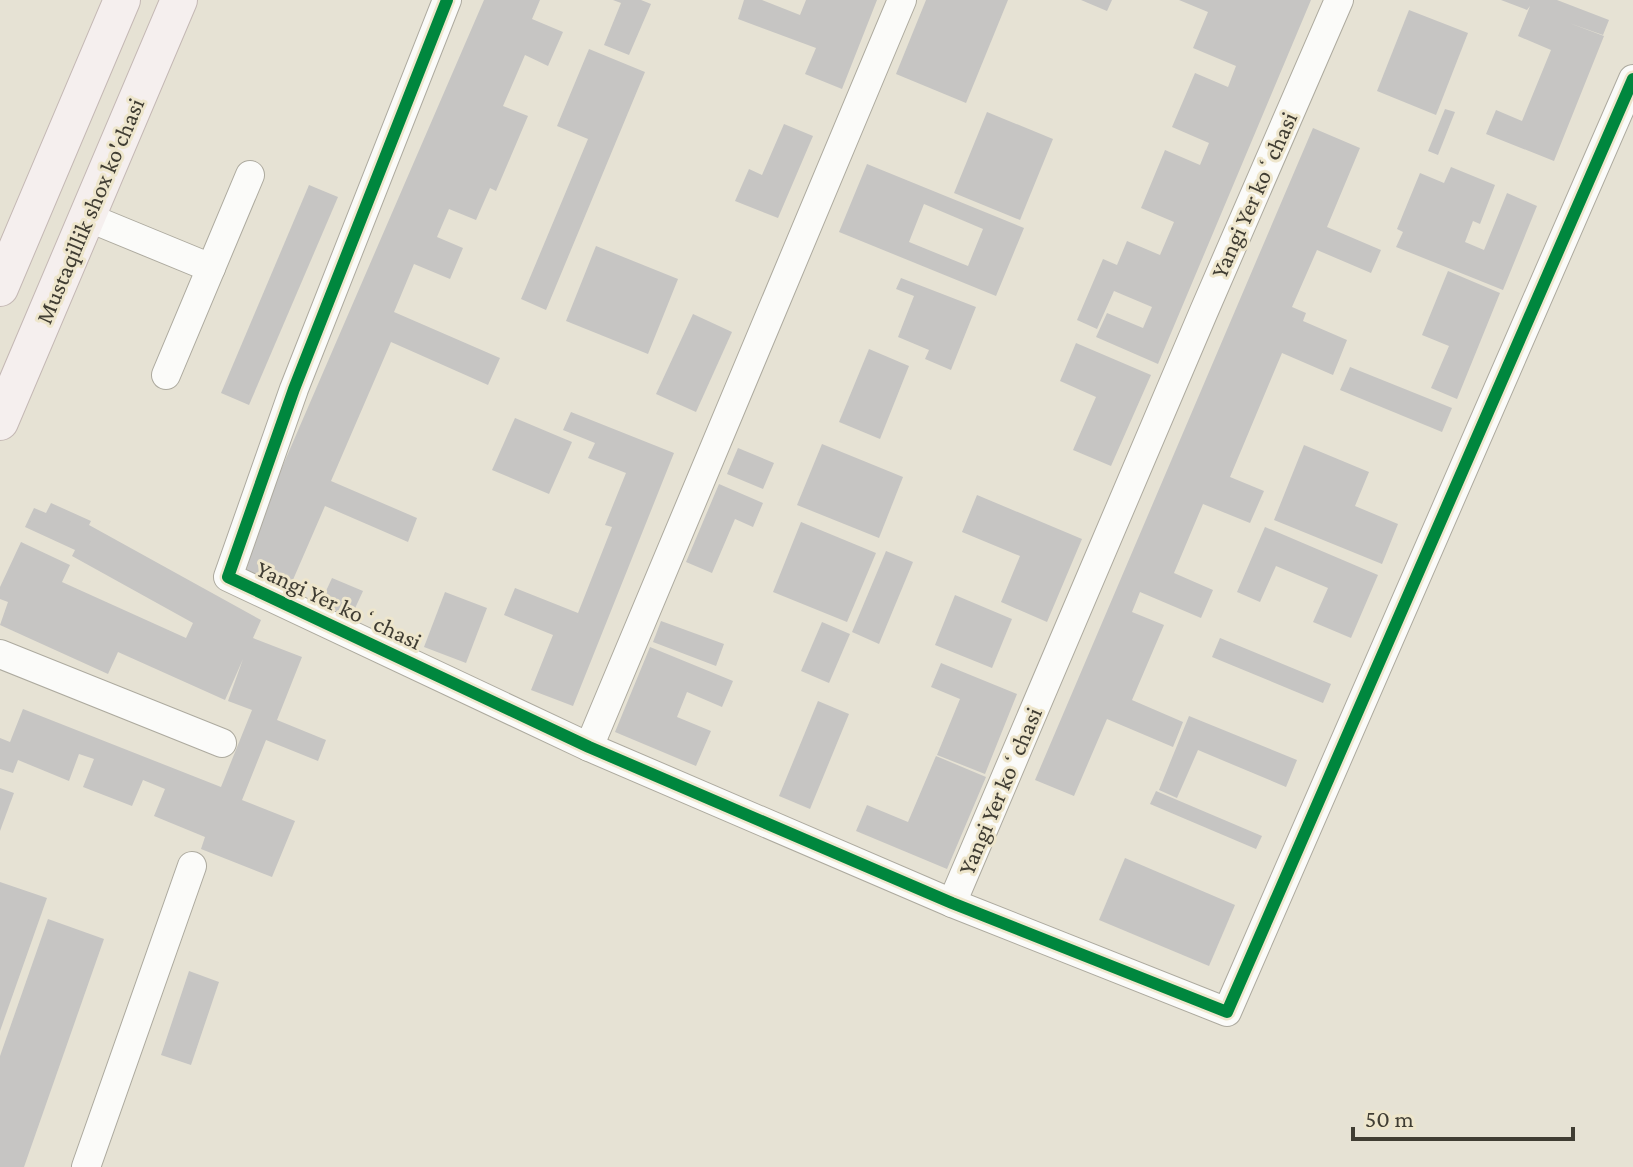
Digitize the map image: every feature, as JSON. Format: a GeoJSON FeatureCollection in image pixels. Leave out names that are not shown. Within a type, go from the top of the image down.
{"type":"FeatureCollection","features":[{"type":"Feature","properties":{"kind":"main road"},"geometry":{"type":"LineString","coordinates":[[0,288],[122,0]]}},
{"type":"Feature","properties":{"kind":"main road","name":"Mustaqillik shox ko'chasi"},"geometry":{"type":"LineString","coordinates":[[0,422],[179,0]]}},
{"type":"Feature","properties":{"kind":"street","name":"Yangi Yer koʻchasi"},"geometry":{"type":"LineString","coordinates":[[447,0],[294,389],[228,577],[589,747],[952,903],[1339,0]]}},
{"type":"Feature","properties":{"kind":"street"},"geometry":{"type":"LineString","coordinates":[[589,747],[902,0]]}},
{"type":"Feature","properties":{"kind":"street"},"geometry":{"type":"LineString","coordinates":[[952,903],[1227,1012],[1633,79]]}},
{"type":"Feature","properties":{"kind":"street"},"geometry":{"type":"LineString","coordinates":[[166,375],[250,175]]}},
{"type":"Feature","properties":{"kind":"street"},"geometry":{"type":"LineString","coordinates":[[87,217],[211,268]]}},
{"type":"Feature","properties":{"kind":"street"},"geometry":{"type":"LineString","coordinates":[[0,654],[222,743]]}},
{"type":"Feature","properties":{"kind":"street"},"geometry":{"type":"LineString","coordinates":[[86,1167],[192,866]]}},
{"type":"Feature","properties":{"kind":"building"},"geometry":{"type":"Polygon","coordinates":[[[484,0],[540,0],[532,19],[563,32],[548,66],[525,55],[503,106],[528,116],[496,191],[490,188],[476,220],[449,209],[437,237],[463,248],[450,279],[414,264],[394,312],[500,358],[488,385],[391,342],[331,481],[417,518],[408,542],[325,506],[289,589],[239,567],[484,0]]]}},
{"type":"Feature","properties":{"kind":"building"},"geometry":{"type":"Polygon","coordinates":[[[613,0],[641,0],[651,4],[629,55],[604,45],[621,3],[613,0]]]}},
{"type":"Feature","properties":{"kind":"building"},"geometry":{"type":"Polygon","coordinates":[[[744,0],[762,0],[800,15],[806,0],[877,0],[842,89],[805,74],[816,48],[738,19],[744,0]]]}},
{"type":"Feature","properties":{"kind":"building"},"geometry":{"type":"Polygon","coordinates":[[[926,0],[1008,0],[966,103],[896,74],[926,0]]]}},
{"type":"Feature","properties":{"kind":"building"},"geometry":{"type":"Polygon","coordinates":[[[1081,0],[1112,0],[1107,11],[1081,0]]]}},
{"type":"Feature","properties":{"kind":"building"},"geometry":{"type":"Polygon","coordinates":[[[1179,0],[1311,0],[1158,364],[1096,337],[1107,313],[1143,328],[1152,307],[1114,291],[1097,329],[1077,320],[1103,259],[1117,265],[1127,241],[1160,255],[1174,222],[1141,208],[1165,150],[1200,165],[1209,143],[1172,127],[1195,73],[1228,87],[1236,66],[1193,48],[1208,12],[1179,0]]]}},
{"type":"Feature","properties":{"kind":"building"},"geometry":{"type":"Polygon","coordinates":[[[1501,0],[1557,0],[1609,20],[1603,35],[1569,23],[1604,36],[1554,161],[1486,134],[1496,110],[1522,121],[1551,50],[1518,36],[1530,6],[1527,10],[1501,0]]]}},
{"type":"Feature","properties":{"kind":"building"},"geometry":{"type":"Polygon","coordinates":[[[1409,10],[1468,33],[1436,115],[1377,91],[1409,10]]]}},
{"type":"Feature","properties":{"kind":"building"},"geometry":{"type":"Polygon","coordinates":[[[589,49],[645,72],[546,310],[521,299],[588,139],[557,126],[589,49]]]}},
{"type":"Feature","properties":{"kind":"building"},"geometry":{"type":"Polygon","coordinates":[[[1445,109],[1455,112],[1438,155],[1428,151],[1445,109]]]}},
{"type":"Feature","properties":{"kind":"building"},"geometry":{"type":"Polygon","coordinates":[[[987,112],[1053,139],[1020,220],[954,193],[987,112]]]}},
{"type":"Feature","properties":{"kind":"building"},"geometry":{"type":"Polygon","coordinates":[[[784,124],[813,136],[778,218],[735,201],[749,169],[762,175],[784,124]]]}},
{"type":"Feature","properties":{"kind":"building"},"geometry":{"type":"Polygon","coordinates":[[[1313,128],[1360,148],[1327,227],[1381,250],[1371,273],[1317,250],[1292,307],[1306,313],[1303,321],[1347,340],[1333,375],[1282,353],[1230,477],[1264,491],[1250,523],[1203,504],[1174,573],[1213,590],[1201,618],[1140,592],[1132,612],[1164,625],[1132,700],[1183,722],[1173,747],[1107,719],[1074,796],[1035,780],[1313,128]]]}},
{"type":"Feature","properties":{"kind":"building"},"geometry":{"type":"Polygon","coordinates":[[[867,164],[1024,228],[996,296],[839,232],[867,164]],[[924,204],[909,242],[968,266],[983,229],[924,204]]]}},
{"type":"Feature","properties":{"kind":"building"},"geometry":{"type":"Polygon","coordinates":[[[1451,167],[1495,185],[1480,224],[1473,221],[1465,242],[1484,250],[1507,193],[1537,206],[1503,290],[1396,247],[1403,232],[1397,229],[1420,173],[1444,183],[1451,167]]]}},
{"type":"Feature","properties":{"kind":"building"},"geometry":{"type":"Polygon","coordinates":[[[309,185],[338,197],[249,405],[221,393],[309,185]]]}},
{"type":"Feature","properties":{"kind":"building"},"geometry":{"type":"Polygon","coordinates":[[[596,246],[678,279],[648,354],[566,321],[596,246]]]}},
{"type":"Feature","properties":{"kind":"building"},"geometry":{"type":"Polygon","coordinates":[[[1448,271],[1500,293],[1457,399],[1431,388],[1449,346],[1422,335],[1448,271]]]}},
{"type":"Feature","properties":{"kind":"building"},"geometry":{"type":"Polygon","coordinates":[[[901,278],[976,307],[951,370],[925,359],[929,350],[898,337],[914,296],[896,289],[901,278]]]}},
{"type":"Feature","properties":{"kind":"building"},"geometry":{"type":"Polygon","coordinates":[[[693,314],[732,332],[696,412],[656,394],[693,314]]]}},
{"type":"Feature","properties":{"kind":"building"},"geometry":{"type":"Polygon","coordinates":[[[1076,343],[1151,375],[1111,466],[1073,450],[1096,397],[1060,381],[1076,343]]]}},
{"type":"Feature","properties":{"kind":"building"},"geometry":{"type":"Polygon","coordinates":[[[869,349],[909,366],[880,439],[839,422],[869,349]]]}},
{"type":"Feature","properties":{"kind":"building"},"geometry":{"type":"Polygon","coordinates":[[[1350,367],[1452,408],[1442,432],[1340,390],[1350,367]]]}},
{"type":"Feature","properties":{"kind":"building"},"geometry":{"type":"Polygon","coordinates":[[[571,412],[674,453],[573,706],[531,690],[553,635],[504,615],[515,588],[578,613],[612,527],[605,525],[626,473],[588,458],[595,443],[563,430],[571,412]]]}},
{"type":"Feature","properties":{"kind":"building"},"geometry":{"type":"Polygon","coordinates":[[[515,418],[572,442],[549,494],[492,470],[515,418]]]}},
{"type":"Feature","properties":{"kind":"building"},"geometry":{"type":"Polygon","coordinates":[[[822,444],[903,477],[879,538],[797,505],[822,444]]]}},
{"type":"Feature","properties":{"kind":"building"},"geometry":{"type":"Polygon","coordinates":[[[1304,445],[1369,472],[1355,506],[1398,524],[1382,564],[1274,520],[1304,445]]]}},
{"type":"Feature","properties":{"kind":"building"},"geometry":{"type":"Polygon","coordinates":[[[738,448],[774,463],[763,489],[727,474],[738,448]]]}},
{"type":"Feature","properties":{"kind":"building"},"geometry":{"type":"Polygon","coordinates":[[[719,484],[763,503],[753,527],[735,519],[712,573],[686,562],[719,484]]]}},
{"type":"Feature","properties":{"kind":"building"},"geometry":{"type":"Polygon","coordinates":[[[977,495],[1082,539],[1047,622],[1001,602],[1020,556],[962,532],[977,495]]]}},
{"type":"Feature","properties":{"kind":"building"},"geometry":{"type":"Polygon","coordinates":[[[51,503],[91,521],[89,525],[261,620],[253,638],[302,657],[277,720],[326,740],[318,761],[266,740],[242,800],[295,821],[272,877],[201,849],[205,837],[154,816],[165,789],[143,780],[132,806],[83,787],[94,759],[79,754],[69,781],[18,760],[13,773],[0,769],[0,738],[10,742],[23,709],[221,787],[252,710],[228,701],[243,659],[225,700],[118,652],[108,674],[0,625],[8,602],[0,599],[0,587],[21,542],[70,565],[62,582],[186,638],[193,623],[72,556],[75,550],[25,527],[34,508],[46,513],[51,503]]]}},
{"type":"Feature","properties":{"kind":"building"},"geometry":{"type":"Polygon","coordinates":[[[801,522],[876,553],[847,622],[773,592],[801,522]]]}},
{"type":"Feature","properties":{"kind":"building"},"geometry":{"type":"Polygon","coordinates":[[[1265,527],[1378,575],[1351,638],[1313,622],[1328,588],[1276,566],[1260,602],[1237,592],[1265,527]]]}},
{"type":"Feature","properties":{"kind":"building"},"geometry":{"type":"Polygon","coordinates":[[[886,551],[913,562],[879,644],[852,632],[886,551]]]}},
{"type":"Feature","properties":{"kind":"building"},"geometry":{"type":"Polygon","coordinates":[[[332,578],[363,591],[351,617],[320,604],[332,578]]]}},
{"type":"Feature","properties":{"kind":"building"},"geometry":{"type":"Polygon","coordinates":[[[445,592],[487,608],[466,663],[424,647],[445,592]]]}},
{"type":"Feature","properties":{"kind":"building"},"geometry":{"type":"Polygon","coordinates":[[[955,595],[1012,619],[992,668],[935,645],[955,595]]]}},
{"type":"Feature","properties":{"kind":"building"},"geometry":{"type":"Polygon","coordinates":[[[661,621],[724,644],[716,666],[653,642],[661,621]]]}},
{"type":"Feature","properties":{"kind":"building"},"geometry":{"type":"Polygon","coordinates":[[[822,622],[850,634],[829,683],[801,671],[822,622]]]}},
{"type":"Feature","properties":{"kind":"building"},"geometry":{"type":"Polygon","coordinates":[[[1220,638],[1331,684],[1323,703],[1212,657],[1220,638]]]}},
{"type":"Feature","properties":{"kind":"building"},"geometry":{"type":"Polygon","coordinates":[[[650,647],[733,681],[722,707],[687,692],[677,717],[711,731],[696,766],[615,732],[650,647]]]}},
{"type":"Feature","properties":{"kind":"building"},"geometry":{"type":"Polygon","coordinates":[[[941,663],[1017,694],[985,774],[937,755],[960,699],[931,687],[941,663]]]}},
{"type":"Feature","properties":{"kind":"building"},"geometry":{"type":"Polygon","coordinates":[[[818,701],[849,714],[810,809],[779,796],[818,701]]]}},
{"type":"Feature","properties":{"kind":"building"},"geometry":{"type":"Polygon","coordinates":[[[1189,716],[1297,760],[1286,787],[1198,750],[1177,798],[1159,790],[1189,716]]]}},
{"type":"Feature","properties":{"kind":"building"},"geometry":{"type":"Polygon","coordinates":[[[936,756],[986,777],[947,869],[856,831],[867,805],[908,822],[936,756]]]}},
{"type":"Feature","properties":{"kind":"building"},"geometry":{"type":"Polygon","coordinates":[[[0,788],[14,793],[0,831],[0,788]]]}},
{"type":"Feature","properties":{"kind":"building"},"geometry":{"type":"Polygon","coordinates":[[[1156,791],[1262,836],[1256,849],[1150,804],[1156,791]]]}},
{"type":"Feature","properties":{"kind":"building"},"geometry":{"type":"Polygon","coordinates":[[[1125,858],[1235,905],[1209,966],[1099,920],[1125,858]]]}},
{"type":"Feature","properties":{"kind":"building"},"geometry":{"type":"Polygon","coordinates":[[[0,882],[47,898],[0,1031],[0,882]]]}},
{"type":"Feature","properties":{"kind":"building"},"geometry":{"type":"Polygon","coordinates":[[[48,919],[104,939],[24,1167],[0,1167],[0,1056],[48,919]]]}},
{"type":"Feature","properties":{"kind":"building"},"geometry":{"type":"Polygon","coordinates":[[[189,971],[219,982],[191,1065],[161,1055],[189,971]]]}},
{"type":"Feature","properties":{"kind":"cycle path"},"geometry":{"type":"LineString","coordinates":[[447,0],[294,389],[228,577],[589,747],[952,903],[1227,1012],[1633,79]]}}]}
